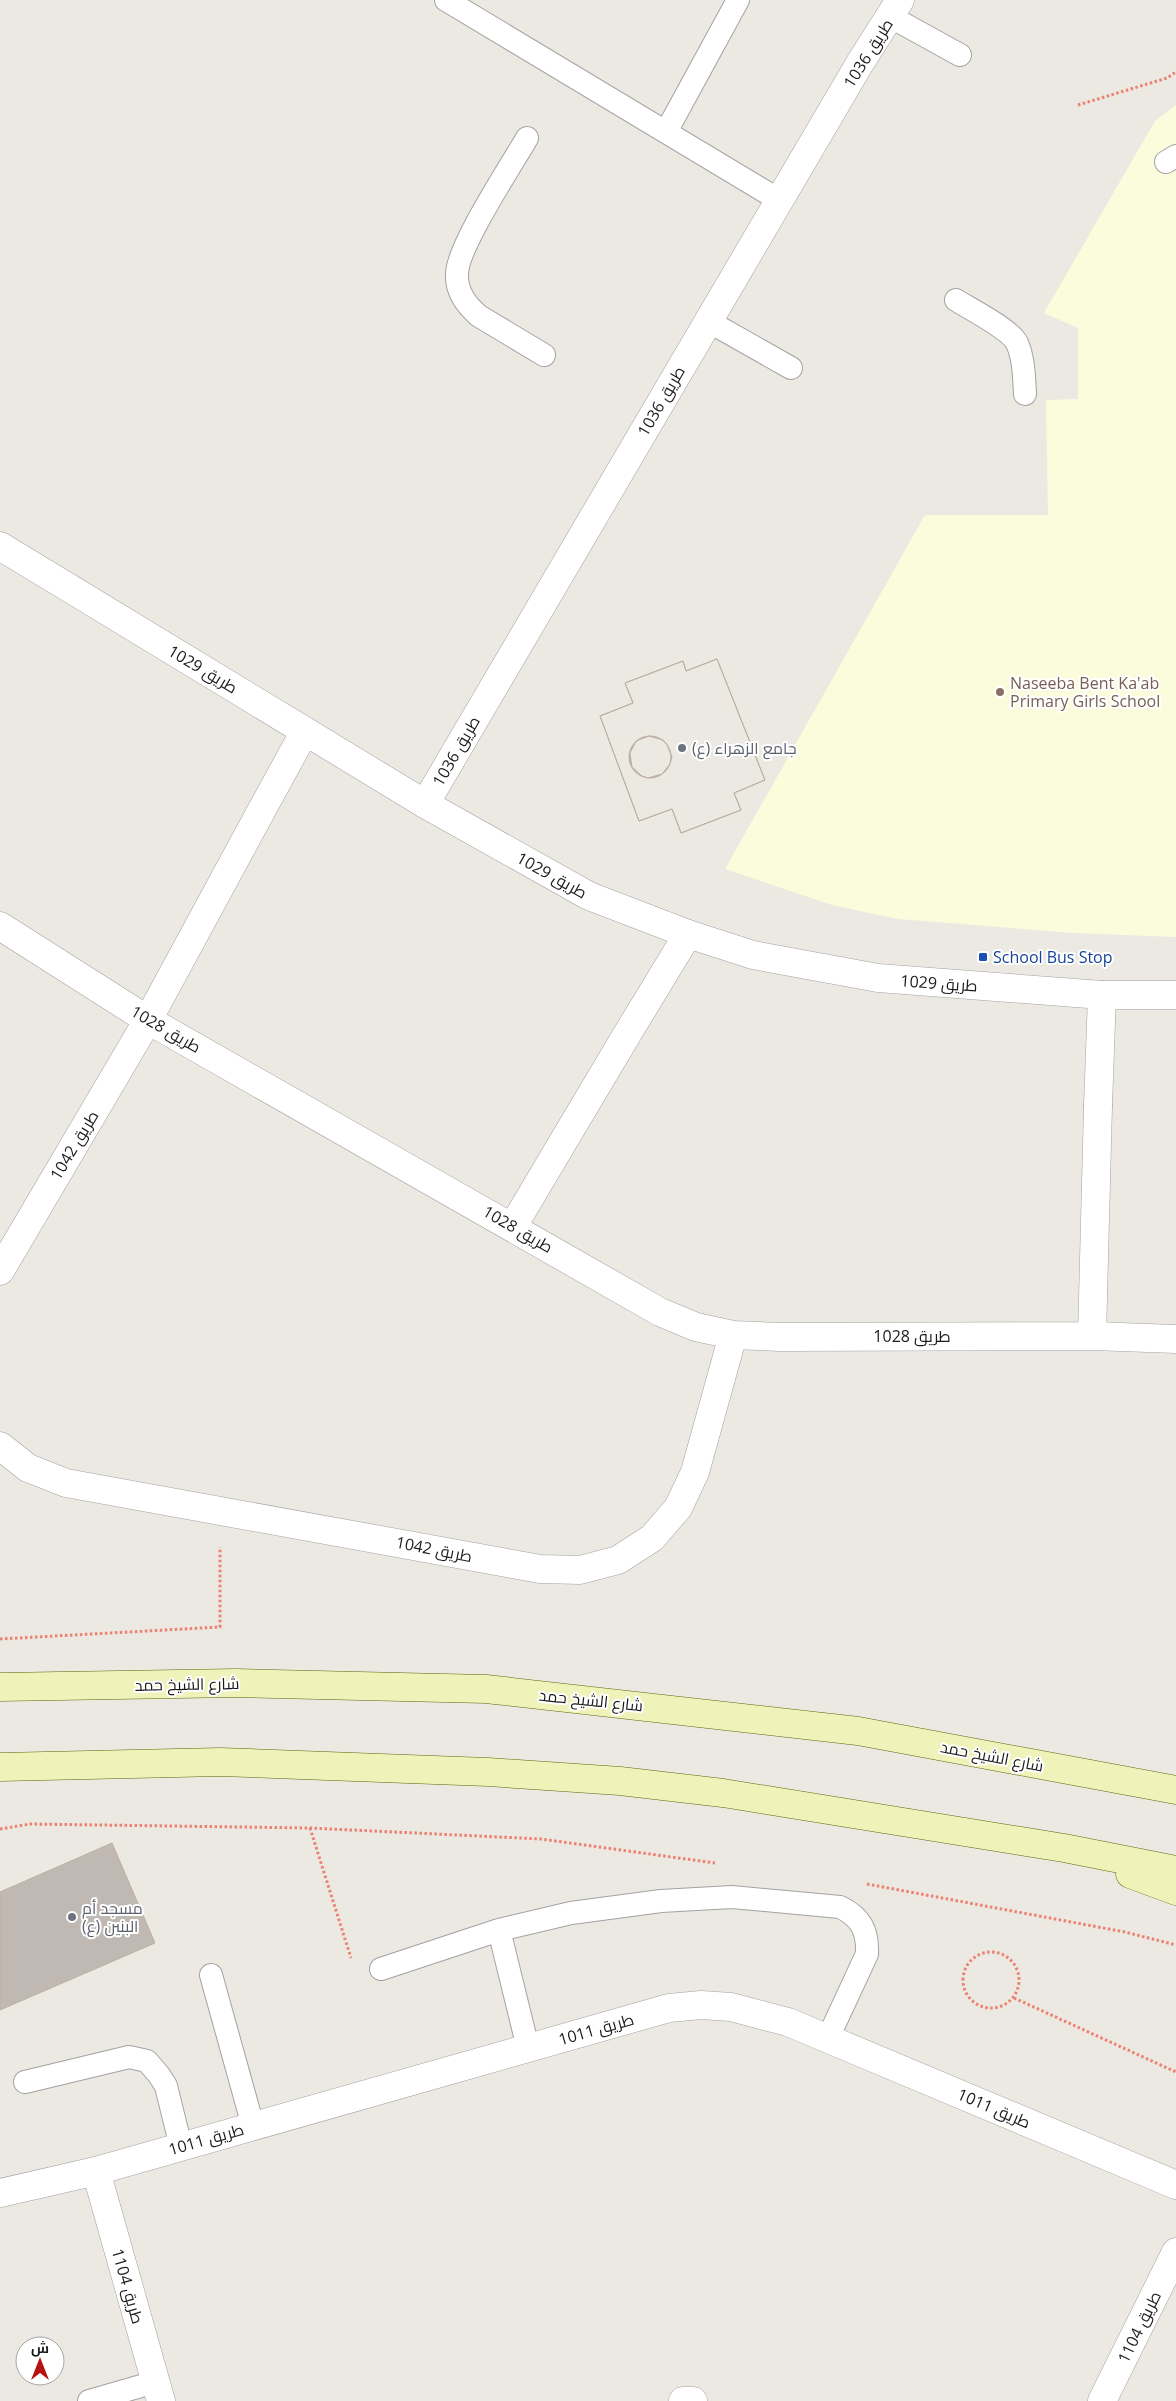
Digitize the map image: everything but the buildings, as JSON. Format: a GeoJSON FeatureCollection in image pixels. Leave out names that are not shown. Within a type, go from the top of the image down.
{"type":"FeatureCollection","features":[{"type":"Feature","properties":{"kind":"main road","name":"شارع الشيخ حمد"},"geometry":{"type":"LineString","coordinates":[[0,1687],[236,1683],[486,1689],[858,1731],[1176,1790]]}},
{"type":"Feature","properties":{"kind":"main road"},"geometry":{"type":"LineString","coordinates":[[0,1767],[220,1762],[488,1772],[611,1780],[724,1793],[1064,1848],[1176,1870]]}},
{"type":"Feature","properties":{"kind":"main road"},"geometry":{"type":"LineString","coordinates":[[1064,1848],[1176,1891]]}},
{"type":"Feature","properties":{"kind":"street","name":"طريق 1036"},"geometry":{"type":"LineString","coordinates":[[425,804],[860,62],[895,8]]}},
{"type":"Feature","properties":{"kind":"street","name":"طريق 1029"},"geometry":{"type":"LineString","coordinates":[[0,546],[425,804],[589,896],[688,934],[753,955],[878,978],[1102,995],[1176,995]]}},
{"type":"Feature","properties":{"kind":"street","name":"طريق 1042"},"geometry":{"type":"LineString","coordinates":[[0,1271],[148,1020],[305,731]]}},
{"type":"Feature","properties":{"kind":"street","name":"طريق 1028"},"geometry":{"type":"LineString","coordinates":[[0,926],[148,1020],[660,1312],[696,1327],[733,1335],[781,1337],[1092,1336],[1176,1339]]}},
{"type":"Feature","properties":{"kind":"street"},"geometry":{"type":"LineString","coordinates":[[512,1226],[688,934]]}},
{"type":"Feature","properties":{"kind":"street"},"geometry":{"type":"LineString","coordinates":[[1092,1336],[1102,995]]}},
{"type":"Feature","properties":{"kind":"street","name":"طريق 1042"},"geometry":{"type":"LineString","coordinates":[[0,1446],[28,1468],[66,1483],[540,1569],[580,1570],[618,1560],[652,1538],[678,1508],[695,1472],[733,1335]]}},
{"type":"Feature","properties":{"kind":"street","name":"طريق 1011"},"geometry":{"type":"LineString","coordinates":[[0,2193],[96,2171],[669,2008],[701,2005],[731,2007],[788,2022],[1176,2185]]}},
{"type":"Feature","properties":{"kind":"street","name":"طريق 1104"},"geometry":{"type":"LineString","coordinates":[[96,2171],[158,2391]]}},
{"type":"Feature","properties":{"kind":"street","name":"طريق 1104"},"geometry":{"type":"LineString","coordinates":[[1102,2401],[1176,2252]]}},
{"type":"Feature","properties":{"kind":"street"},"geometry":{"type":"LineString","coordinates":[[683,2401],[693,2401]]}},
{"type":"Feature","properties":{"kind":"lane"},"geometry":{"type":"LineString","coordinates":[[446,0],[779,200]]}},
{"type":"Feature","properties":{"kind":"lane"},"geometry":{"type":"LineString","coordinates":[[666,132],[738,0]]}},
{"type":"Feature","properties":{"kind":"lane"},"geometry":{"type":"LineString","coordinates":[[895,8],[960,55]]}},
{"type":"Feature","properties":{"kind":"lane"},"geometry":{"type":"LineString","coordinates":[[527,138],[462,252],[456,275],[462,298],[470,308],[479,316],[544,355]]}},
{"type":"Feature","properties":{"kind":"lane"},"geometry":{"type":"LineString","coordinates":[[956,300],[994,322],[1016,342],[1022,360],[1025,394]]}},
{"type":"Feature","properties":{"kind":"lane"},"geometry":{"type":"LineString","coordinates":[[708,320],[791,368]]}},
{"type":"Feature","properties":{"kind":"lane"},"geometry":{"type":"LineString","coordinates":[[381,1969],[499,1930],[571,1913],[661,1901],[732,1897],[840,1907],[853,1914],[863,1925],[868,1939],[867,1954],[828,2038]]}},
{"type":"Feature","properties":{"kind":"lane"},"geometry":{"type":"LineString","coordinates":[[499,1930],[528,2048]]}},
{"type":"Feature","properties":{"kind":"lane"},"geometry":{"type":"LineString","coordinates":[[211,1975],[253,2126]]}},
{"type":"Feature","properties":{"kind":"lane"},"geometry":{"type":"LineString","coordinates":[[25,2082],[129,2057],[147,2062],[160,2075],[166,2086],[181,2147]]}},
{"type":"Feature","properties":{"kind":"lane"},"geometry":{"type":"LineString","coordinates":[[89,2401],[158,2391]]}},
{"type":"Feature","properties":{"kind":"path"},"geometry":{"type":"LineString","coordinates":[[1078,105],[1167,78],[1176,72]]}},
{"type":"Feature","properties":{"kind":"path"},"geometry":{"type":"LineString","coordinates":[[0,1639],[220,1627],[220,1510]]}},
{"type":"Feature","properties":{"kind":"path"},"geometry":{"type":"LineString","coordinates":[[0,1829],[30,1824],[310,1828],[541,1839],[717,1863]]}},
{"type":"Feature","properties":{"kind":"path"},"geometry":{"type":"LineString","coordinates":[[310,1828],[357,1977],[381,1969]]}},
{"type":"Feature","properties":{"kind":"path"},"geometry":{"type":"LineString","coordinates":[[864,1883],[1125,1932],[1176,1945]]}},
{"type":"Feature","properties":{"kind":"path"},"geometry":{"type":"LineString","coordinates":[[983,1952],[1002,1953],[1016,1964],[1021,1981],[1014,1998],[1000,2008],[981,2008],[967,1997],[962,1979],[968,1962],[983,1952]]}},
{"type":"Feature","properties":{"kind":"path"},"geometry":{"type":"LineString","coordinates":[[1014,1998],[1176,2072]]}},
{"type":"Feature","properties":{"kind":"shaded area","name":"Naseeba Bent Ka'ab Primary Girls School"},"geometry":{"type":"Polygon","coordinates":[[[1176,105],[1176,937],[1074,933],[898,919],[832,905],[725,869],[925,515],[1048,515],[1046,400],[1078,399],[1078,328],[1044,313],[1155,121],[1176,105]]]}},
{"type":"Feature","properties":{"kind":"place","name":"Naseeba Bent Ka'ab Primary Girls School"},"geometry":{"type":"Point","coordinates":[1000,692]}},
{"type":"Feature","properties":{"kind":"place","name":"جامع الزهراء (ع)"},"geometry":{"type":"Point","coordinates":[682,748]}},
{"type":"Feature","properties":{"kind":"place","name":"School Bus Stop"},"geometry":{"type":"Point","coordinates":[983,957]}},
{"type":"Feature","properties":{"kind":"place","name":"مسجد أم البنين (ع)"},"geometry":{"type":"Point","coordinates":[72,1917]}}]}
